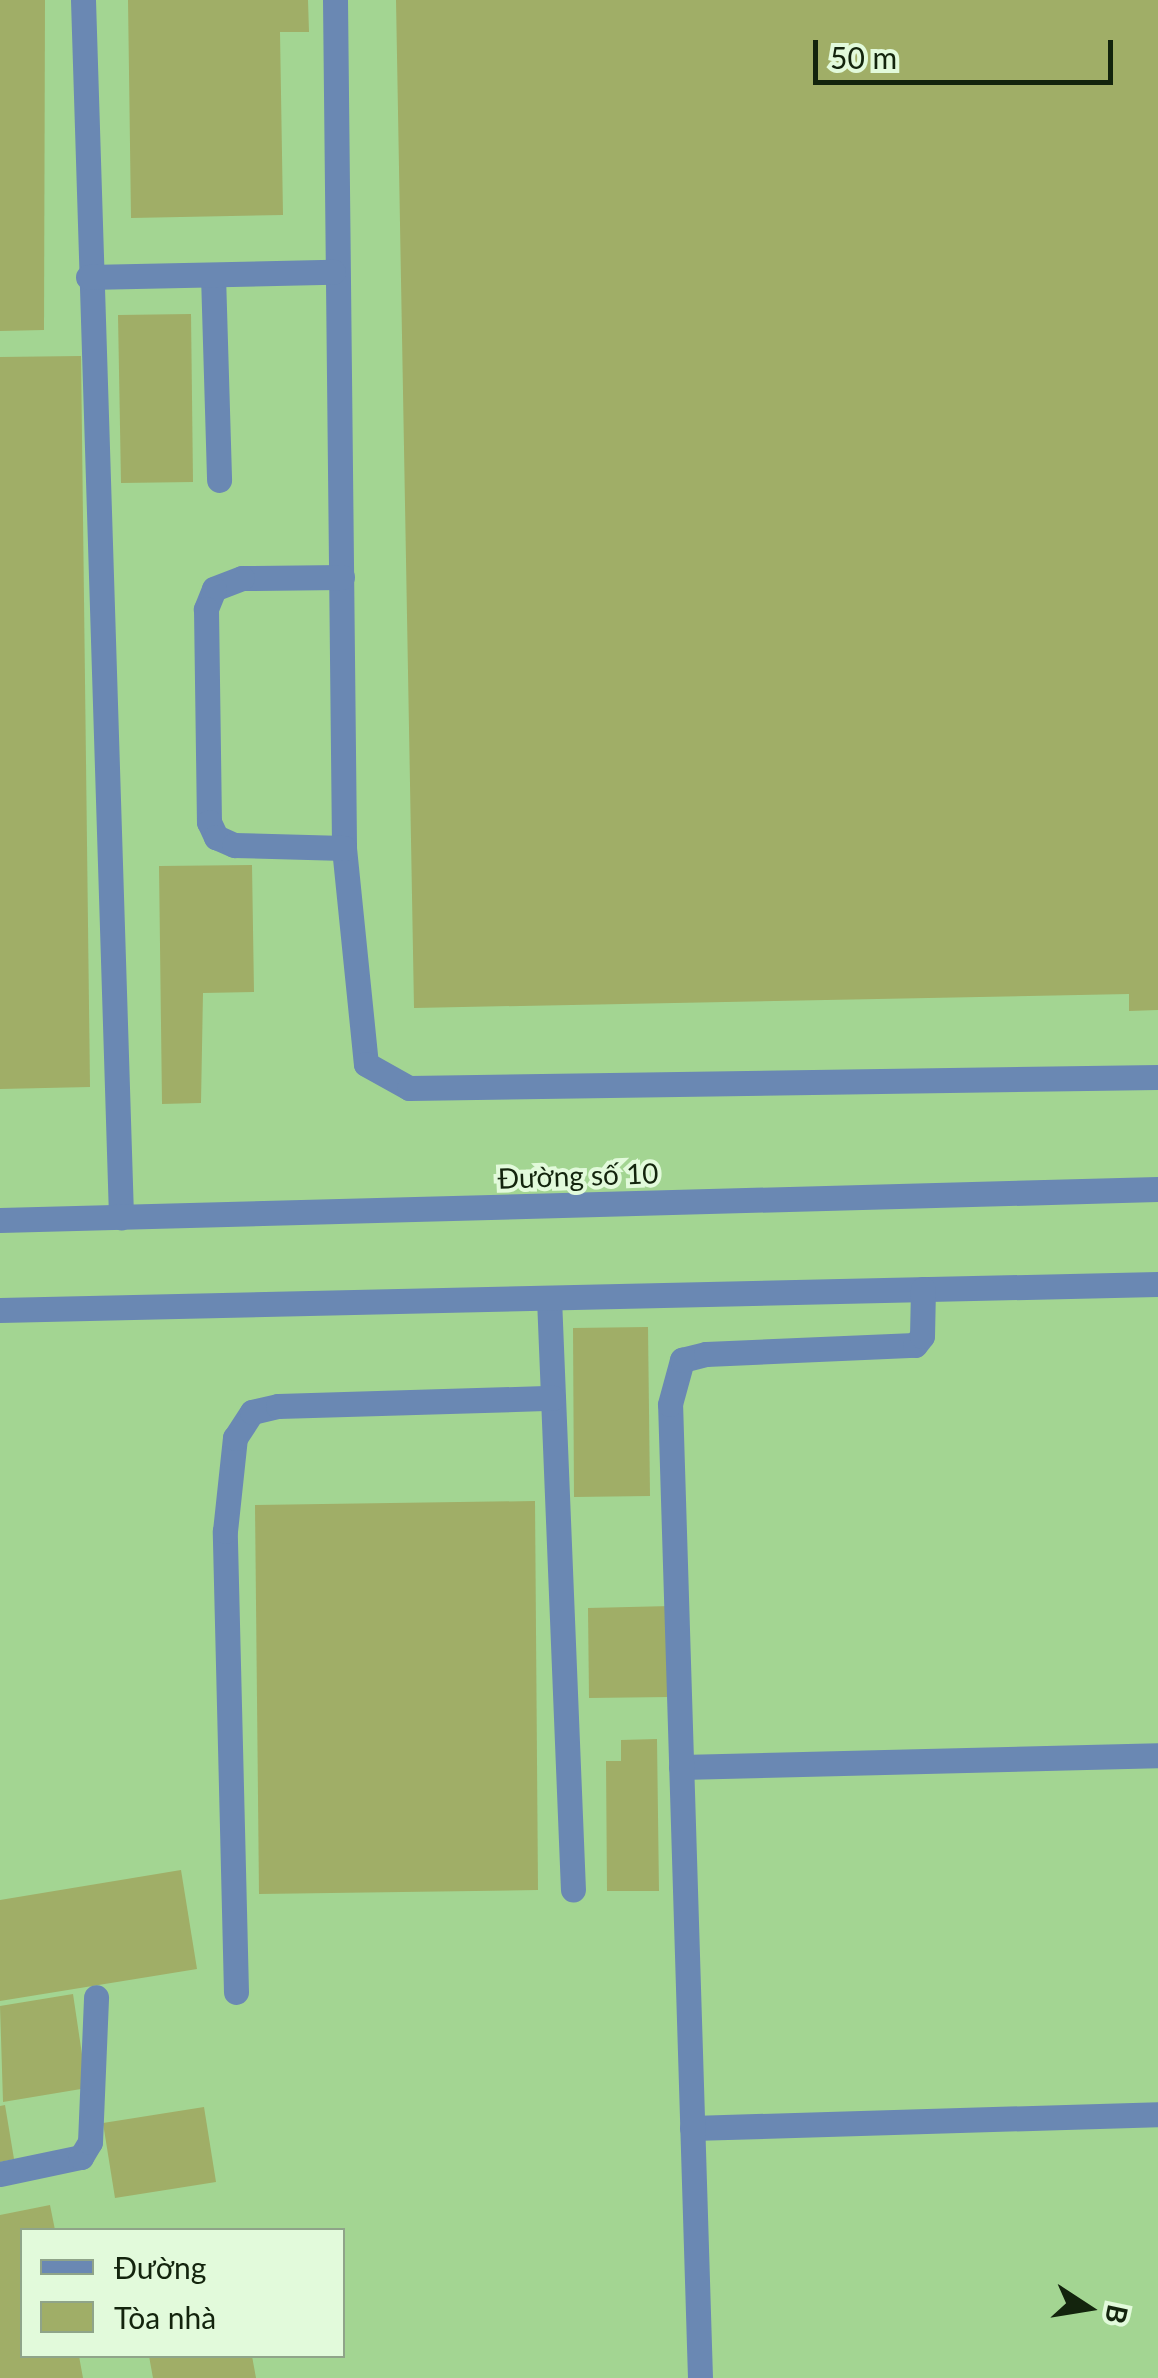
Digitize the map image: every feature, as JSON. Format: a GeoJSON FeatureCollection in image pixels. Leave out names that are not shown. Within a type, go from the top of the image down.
{"type":"FeatureCollection","features":[{"type":"Feature","properties":{"kind":"street"},"geometry":{"type":"LineString","coordinates":[[83,0],[88,277],[121,1217]]}},
{"type":"Feature","properties":{"kind":"street"},"geometry":{"type":"LineString","coordinates":[[335,0],[333,272],[342,578],[344,848],[366,1064],[409,1088],[1158,1077]]}},
{"type":"Feature","properties":{"kind":"street"},"geometry":{"type":"LineString","coordinates":[[88,277],[333,272]]}},
{"type":"Feature","properties":{"kind":"street"},"geometry":{"type":"LineString","coordinates":[[213,275],[219,480]]}},
{"type":"Feature","properties":{"kind":"street"},"geometry":{"type":"LineString","coordinates":[[342,578],[242,578],[214,589],[206,609],[209,822],[216,837],[234,845],[344,848]]}},
{"type":"Feature","properties":{"kind":"street","name":"Đường số 10"},"geometry":{"type":"LineString","coordinates":[[0,1220],[1158,1190]]}},
{"type":"Feature","properties":{"kind":"street"},"geometry":{"type":"LineString","coordinates":[[0,1310],[1158,1284]]}},
{"type":"Feature","properties":{"kind":"street"},"geometry":{"type":"LineString","coordinates":[[700,2378],[670,1404],[682,1360],[915,1345],[922,1336],[924,1289]]}},
{"type":"Feature","properties":{"kind":"street"},"geometry":{"type":"LineString","coordinates":[[549,1298],[573,1890]]}},
{"type":"Feature","properties":{"kind":"street"},"geometry":{"type":"LineString","coordinates":[[236,1992],[226,1531],[235,1438],[252,1412],[278,1406],[552,1398]]}},
{"type":"Feature","properties":{"kind":"street"},"geometry":{"type":"LineString","coordinates":[[681,1767],[1158,1755]]}},
{"type":"Feature","properties":{"kind":"street"},"geometry":{"type":"LineString","coordinates":[[0,2174],[82,2158],[90,2142],[96,1997]]}},
{"type":"Feature","properties":{"kind":"street"},"geometry":{"type":"LineString","coordinates":[[692,2128],[1158,2114]]}},
{"type":"Feature","properties":{"kind":"shaded area"},"geometry":{"type":"Polygon","coordinates":[[[0,0],[1158,0],[1158,2378],[0,2378],[0,0]]]}},
{"type":"Feature","properties":{"kind":"building"},"geometry":{"type":"Polygon","coordinates":[[[0,0],[45,0],[44,330],[0,331],[0,0]]]}},
{"type":"Feature","properties":{"kind":"building"},"geometry":{"type":"Polygon","coordinates":[[[128,0],[308,0],[309,32],[280,32],[283,215],[131,218],[128,0]]]}},
{"type":"Feature","properties":{"kind":"building"},"geometry":{"type":"Polygon","coordinates":[[[396,0],[1158,0],[1158,1010],[1129,1011],[1129,994],[414,1008],[396,0]]]}},
{"type":"Feature","properties":{"kind":"building"},"geometry":{"type":"Polygon","coordinates":[[[191,314],[193,482],[121,483],[118,315],[191,314]]]}},
{"type":"Feature","properties":{"kind":"building"},"geometry":{"type":"Polygon","coordinates":[[[81,356],[90,1087],[0,1089],[0,357],[81,356]]]}},
{"type":"Feature","properties":{"kind":"building"},"geometry":{"type":"Polygon","coordinates":[[[252,865],[254,992],[203,993],[201,1103],[162,1104],[159,866],[252,865]]]}},
{"type":"Feature","properties":{"kind":"building"},"geometry":{"type":"Polygon","coordinates":[[[648,1327],[650,1496],[574,1497],[573,1328],[648,1327]]]}},
{"type":"Feature","properties":{"kind":"building"},"geometry":{"type":"Polygon","coordinates":[[[535,1501],[538,1890],[259,1894],[255,1505],[535,1501]]]}},
{"type":"Feature","properties":{"kind":"building"},"geometry":{"type":"Polygon","coordinates":[[[671,1606],[671,1697],[589,1698],[588,1608],[671,1606]]]}},
{"type":"Feature","properties":{"kind":"building"},"geometry":{"type":"Polygon","coordinates":[[[657,1739],[659,1891],[607,1891],[606,1761],[621,1761],[621,1740],[657,1739]]]}},
{"type":"Feature","properties":{"kind":"building"},"geometry":{"type":"Polygon","coordinates":[[[181,1870],[197,1969],[0,2001],[0,1900],[181,1870]]]}},
{"type":"Feature","properties":{"kind":"building"},"geometry":{"type":"Polygon","coordinates":[[[73,1994],[87,2088],[3,2102],[0,2006],[73,1994]]]}},
{"type":"Feature","properties":{"kind":"building"},"geometry":{"type":"Polygon","coordinates":[[[5,2105],[14,2159],[0,2162],[0,2106],[5,2105]]]}},
{"type":"Feature","properties":{"kind":"building"},"geometry":{"type":"Polygon","coordinates":[[[204,2107],[216,2182],[115,2198],[103,2123],[204,2107]]]}},
{"type":"Feature","properties":{"kind":"building"},"geometry":{"type":"Polygon","coordinates":[[[50,2205],[55,2228],[20,2228],[20,2358],[79,2358],[83,2378],[0,2378],[0,2215],[50,2205]]]}},
{"type":"Feature","properties":{"kind":"building"},"geometry":{"type":"Polygon","coordinates":[[[149,2358],[252,2358],[256,2378],[153,2378],[149,2358]]]}}]}
